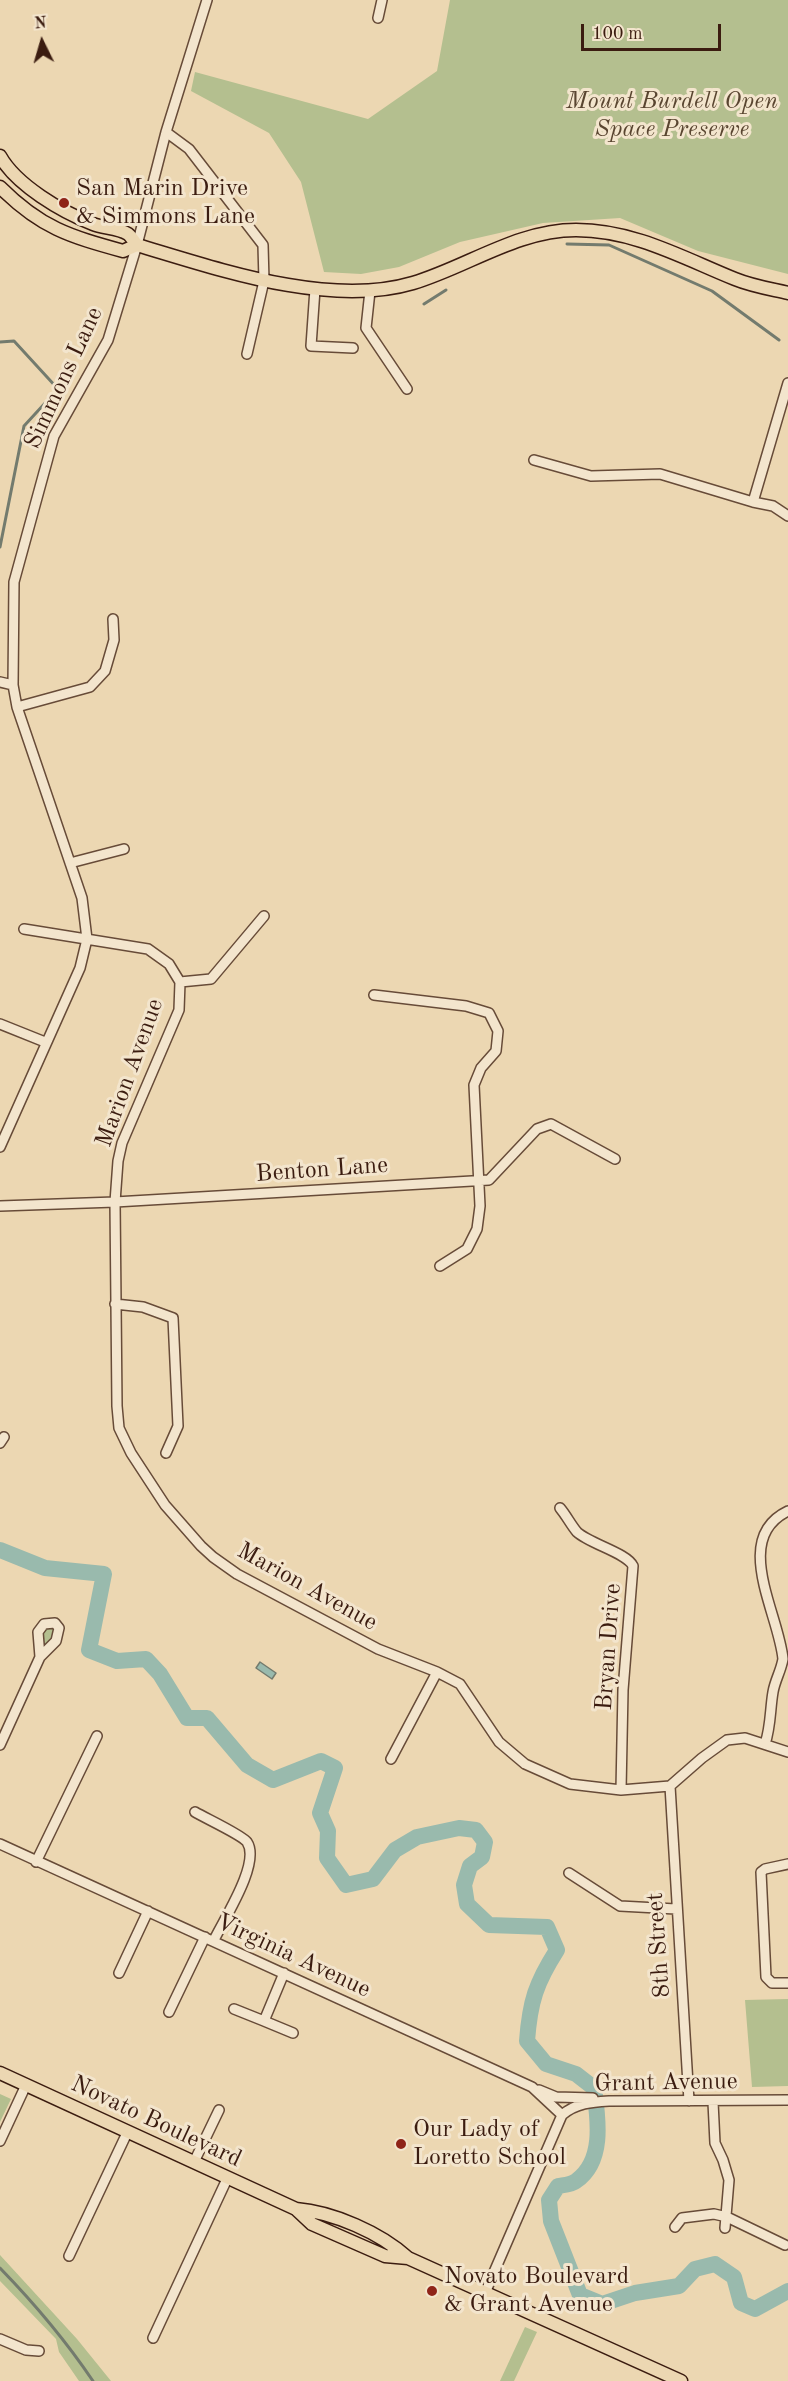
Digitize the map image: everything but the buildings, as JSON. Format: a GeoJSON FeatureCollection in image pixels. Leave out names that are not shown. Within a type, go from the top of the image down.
{"type":"FeatureCollection","features":[{"type":"Feature","properties":{"kind":"main road"},"geometry":{"type":"LineString","coordinates":[[0,156],[4,163],[31,189],[82,219],[128,234],[137,245],[264,281],[315,289],[370,291],[412,284],[535,235],[573,230],[602,230],[632,237],[738,280],[788,293]]}},
{"type":"Feature","properties":{"kind":"main road"},"geometry":{"type":"LineString","coordinates":[[0,188],[20,207],[52,228],[123,251],[137,245]]}},
{"type":"Feature","properties":{"kind":"main road","name":"Novato Boulevard"},"geometry":{"type":"LineString","coordinates":[[0,2073],[227,2179],[296,2209],[318,2211],[391,2243],[408,2258],[674,2380]]}},
{"type":"Feature","properties":{"kind":"street","name":"Simmons Lane"},"geometry":{"type":"LineString","coordinates":[[0,1146],[80,968],[87,939],[82,898],[17,707],[13,685],[14,582],[54,436],[108,340],[137,245],[166,132],[207,0]]}},
{"type":"Feature","properties":{"kind":"street"},"geometry":{"type":"LineString","coordinates":[[378,18],[382,0]]}},
{"type":"Feature","properties":{"kind":"street"},"geometry":{"type":"LineString","coordinates":[[166,132],[189,149],[263,245],[264,281],[247,354]]}},
{"type":"Feature","properties":{"kind":"street"},"geometry":{"type":"LineString","coordinates":[[315,289],[311,345],[353,348]]}},
{"type":"Feature","properties":{"kind":"street"},"geometry":{"type":"LineString","coordinates":[[370,291],[366,328],[407,389]]}},
{"type":"Feature","properties":{"kind":"street"},"geometry":{"type":"LineString","coordinates":[[753,502],[788,383]]}},
{"type":"Feature","properties":{"kind":"street"},"geometry":{"type":"LineString","coordinates":[[534,460],[591,476],[660,474],[773,506],[788,516]]}},
{"type":"Feature","properties":{"kind":"street"},"geometry":{"type":"LineString","coordinates":[[17,707],[90,687],[105,671],[114,639],[113,619]]}},
{"type":"Feature","properties":{"kind":"street"},"geometry":{"type":"LineString","coordinates":[[0,682],[13,685]]}},
{"type":"Feature","properties":{"kind":"street"},"geometry":{"type":"LineString","coordinates":[[69,863],[124,849]]}},
{"type":"Feature","properties":{"kind":"street"},"geometry":{"type":"LineString","coordinates":[[180,982],[211,979],[264,916]]}},
{"type":"Feature","properties":{"kind":"street","name":"Marion Avenue"},"geometry":{"type":"LineString","coordinates":[[24,929],[148,949],[169,964],[180,982],[179,1010],[122,1143],[118,1161],[115,1202],[115,1304],[119,1428],[131,1453],[165,1505],[201,1546],[237,1574],[378,1649],[437,1672],[460,1684],[500,1742],[525,1764],[570,1784],[621,1790],[670,1786]]}},
{"type":"Feature","properties":{"kind":"street"},"geometry":{"type":"LineString","coordinates":[[374,995],[466,1006],[489,1012],[498,1031],[496,1051],[480,1068],[474,1085],[480,1206],[477,1229],[466,1249],[440,1266]]}},
{"type":"Feature","properties":{"kind":"street"},"geometry":{"type":"LineString","coordinates":[[0,1024],[45,1042]]}},
{"type":"Feature","properties":{"kind":"street","name":"Benton Lane"},"geometry":{"type":"LineString","coordinates":[[0,1206],[115,1202],[489,1180],[537,1129],[551,1124],[615,1159]]}},
{"type":"Feature","properties":{"kind":"street"},"geometry":{"type":"LineString","coordinates":[[115,1304],[142,1307],[173,1318],[178,1426],[166,1453]]}},
{"type":"Feature","properties":{"kind":"street","name":"Bryan Drive"},"geometry":{"type":"LineString","coordinates":[[561,1508],[578,1532],[610,1551],[629,1558],[633,1566],[623,1690],[621,1790]]}},
{"type":"Feature","properties":{"kind":"street"},"geometry":{"type":"LineString","coordinates":[[765,1744],[770,1729],[774,1688],[781,1673],[783,1659],[760,1564],[759,1547],[763,1533],[771,1523],[788,1511]]}},
{"type":"Feature","properties":{"kind":"street"},"geometry":{"type":"LineString","coordinates":[[0,1745],[40,1657]]}},
{"type":"Feature","properties":{"kind":"street"},"geometry":{"type":"LineString","coordinates":[[390,1760],[437,1672]]}},
{"type":"Feature","properties":{"kind":"street"},"geometry":{"type":"LineString","coordinates":[[36,1862],[97,1736]]}},
{"type":"Feature","properties":{"kind":"street"},"geometry":{"type":"LineString","coordinates":[[670,1786],[727,1740],[746,1738],[788,1752]]}},
{"type":"Feature","properties":{"kind":"street","name":"8th Street"},"geometry":{"type":"LineString","coordinates":[[670,1786],[689,2101]]}},
{"type":"Feature","properties":{"kind":"street"},"geometry":{"type":"LineString","coordinates":[[169,2012],[250,1868],[252,1853],[246,1840],[195,1812]]}},
{"type":"Feature","properties":{"kind":"street","name":"Virginia Avenue"},"geometry":{"type":"LineString","coordinates":[[0,1844],[531,2086],[562,2115]]}},
{"type":"Feature","properties":{"kind":"street"},"geometry":{"type":"LineString","coordinates":[[788,1864],[760,1872],[766,1977],[772,1983],[788,1983]]}},
{"type":"Feature","properties":{"kind":"street"},"geometry":{"type":"LineString","coordinates":[[569,1873],[620,1906],[676,1909]]}},
{"type":"Feature","properties":{"kind":"street"},"geometry":{"type":"LineString","coordinates":[[119,1973],[148,1911]]}},
{"type":"Feature","properties":{"kind":"street"},"geometry":{"type":"LineString","coordinates":[[264,2021],[284,1973]]}},
{"type":"Feature","properties":{"kind":"street"},"geometry":{"type":"LineString","coordinates":[[234,2009],[293,2033]]}},
{"type":"Feature","properties":{"kind":"street"},"geometry":{"type":"LineString","coordinates":[[0,2141],[26,2085]]}},
{"type":"Feature","properties":{"kind":"street","name":"Grant Avenue"},"geometry":{"type":"LineString","coordinates":[[531,2086],[556,2097],[589,2100],[713,2102],[788,2100]]}},
{"type":"Feature","properties":{"kind":"street","name":"Grant Avenue"},"geometry":{"type":"LineString","coordinates":[[562,2115],[589,2100]]}},
{"type":"Feature","properties":{"kind":"street"},"geometry":{"type":"LineString","coordinates":[[713,2102],[715,2143],[729,2180],[725,2228]]}},
{"type":"Feature","properties":{"kind":"street"},"geometry":{"type":"LineString","coordinates":[[194,2162],[219,2110]]}},
{"type":"Feature","properties":{"kind":"street"},"geometry":{"type":"LineString","coordinates":[[485,2293],[562,2115]]}},
{"type":"Feature","properties":{"kind":"street"},"geometry":{"type":"LineString","coordinates":[[69,2256],[127,2133]]}},
{"type":"Feature","properties":{"kind":"street"},"geometry":{"type":"LineString","coordinates":[[153,2338],[227,2179]]}},
{"type":"Feature","properties":{"kind":"street"},"geometry":{"type":"LineString","coordinates":[[675,2227],[682,2218],[714,2214],[727,2217],[785,2245]]}},
{"type":"Feature","properties":{"kind":"street"},"geometry":{"type":"LineString","coordinates":[[0,2339],[26,2350],[39,2351]]}},
{"type":"Feature","properties":{"kind":"green space","name":"Mount Burdell Open Space Preserve"},"geometry":{"type":"Polygon","coordinates":[[[450,0],[788,0],[788,274],[698,251],[620,218],[543,223],[460,242],[399,267],[361,274],[324,272],[301,182],[269,133],[191,91],[195,72],[368,119],[437,71],[450,0]]]}},
{"type":"Feature","properties":{"kind":"green space"},"geometry":{"type":"Polygon","coordinates":[[[50,1626],[54,1627],[56,1636],[42,1651],[43,1633],[50,1626]]]}},
{"type":"Feature","properties":{"kind":"green space"},"geometry":{"type":"Polygon","coordinates":[[[788,1999],[788,2086],[752,2087],[745,2000],[788,1999]]]}},
{"type":"Feature","properties":{"kind":"green space"},"geometry":{"type":"Polygon","coordinates":[[[0,2094],[11,2099],[0,2122],[0,2094]]]}},
{"type":"Feature","properties":{"kind":"green space"},"geometry":{"type":"Polygon","coordinates":[[[0,2255],[77,2339],[111,2381],[79,2381],[59,2352],[56,2339],[0,2281],[0,2255]]]}},
{"type":"Feature","properties":{"kind":"green space"},"geometry":{"type":"Polygon","coordinates":[[[525,2327],[537,2332],[514,2381],[500,2381],[525,2327]]]}},
{"type":"Feature","properties":{"kind":"shaded area"},"geometry":{"type":"Polygon","coordinates":[[[260,1662],[276,1673],[272,1679],[256,1668],[260,1662]]]}},
{"type":"Feature","properties":{"kind":"waterway"},"geometry":{"type":"LineString","coordinates":[[567,244],[609,245],[712,291],[779,340]]}},
{"type":"Feature","properties":{"kind":"waterway"},"geometry":{"type":"LineString","coordinates":[[424,304],[446,290]]}},
{"type":"Feature","properties":{"kind":"waterway"},"geometry":{"type":"LineString","coordinates":[[0,342],[14,341],[58,389],[24,426],[0,547]]}},
{"type":"Feature","properties":{"kind":"waterway"},"geometry":{"type":"LineString","coordinates":[[0,1550],[45,1568],[104,1574],[89,1650],[117,1661],[146,1659],[160,1674],[187,1718],[207,1718],[247,1765],[273,1780],[321,1761],[335,1768],[320,1813],[328,1831],[327,1858],[346,1885],[373,1879],[395,1850],[417,1837],[459,1828],[476,1830],[485,1842],[482,1857],[470,1866],[464,1885],[467,1904],[489,1925],[547,1927],[557,1950],[535,1993],[527,2041],[546,2064],[576,2074],[594,2088],[598,2125],[592,2162],[576,2181],[558,2186],[549,2200],[551,2221],[580,2295],[602,2304],[635,2293],[679,2286],[695,2269],[715,2264],[734,2277],[741,2303],[755,2309],[788,2291]]}},
{"type":"Feature","properties":{"kind":"waterway"},"geometry":{"type":"LineString","coordinates":[[0,2268],[49,2322],[93,2381]]}},
{"type":"Feature","properties":{"kind":"place","name":"San Marin Drive & Simmons Lane"},"geometry":{"type":"Point","coordinates":[64,203]}},
{"type":"Feature","properties":{"kind":"place","name":"Our Lady of Loretto School"},"geometry":{"type":"Point","coordinates":[401,2144]}},
{"type":"Feature","properties":{"kind":"place","name":"Novato Boulevard & Grant Avenue"},"geometry":{"type":"Point","coordinates":[432,2291]}}]}
